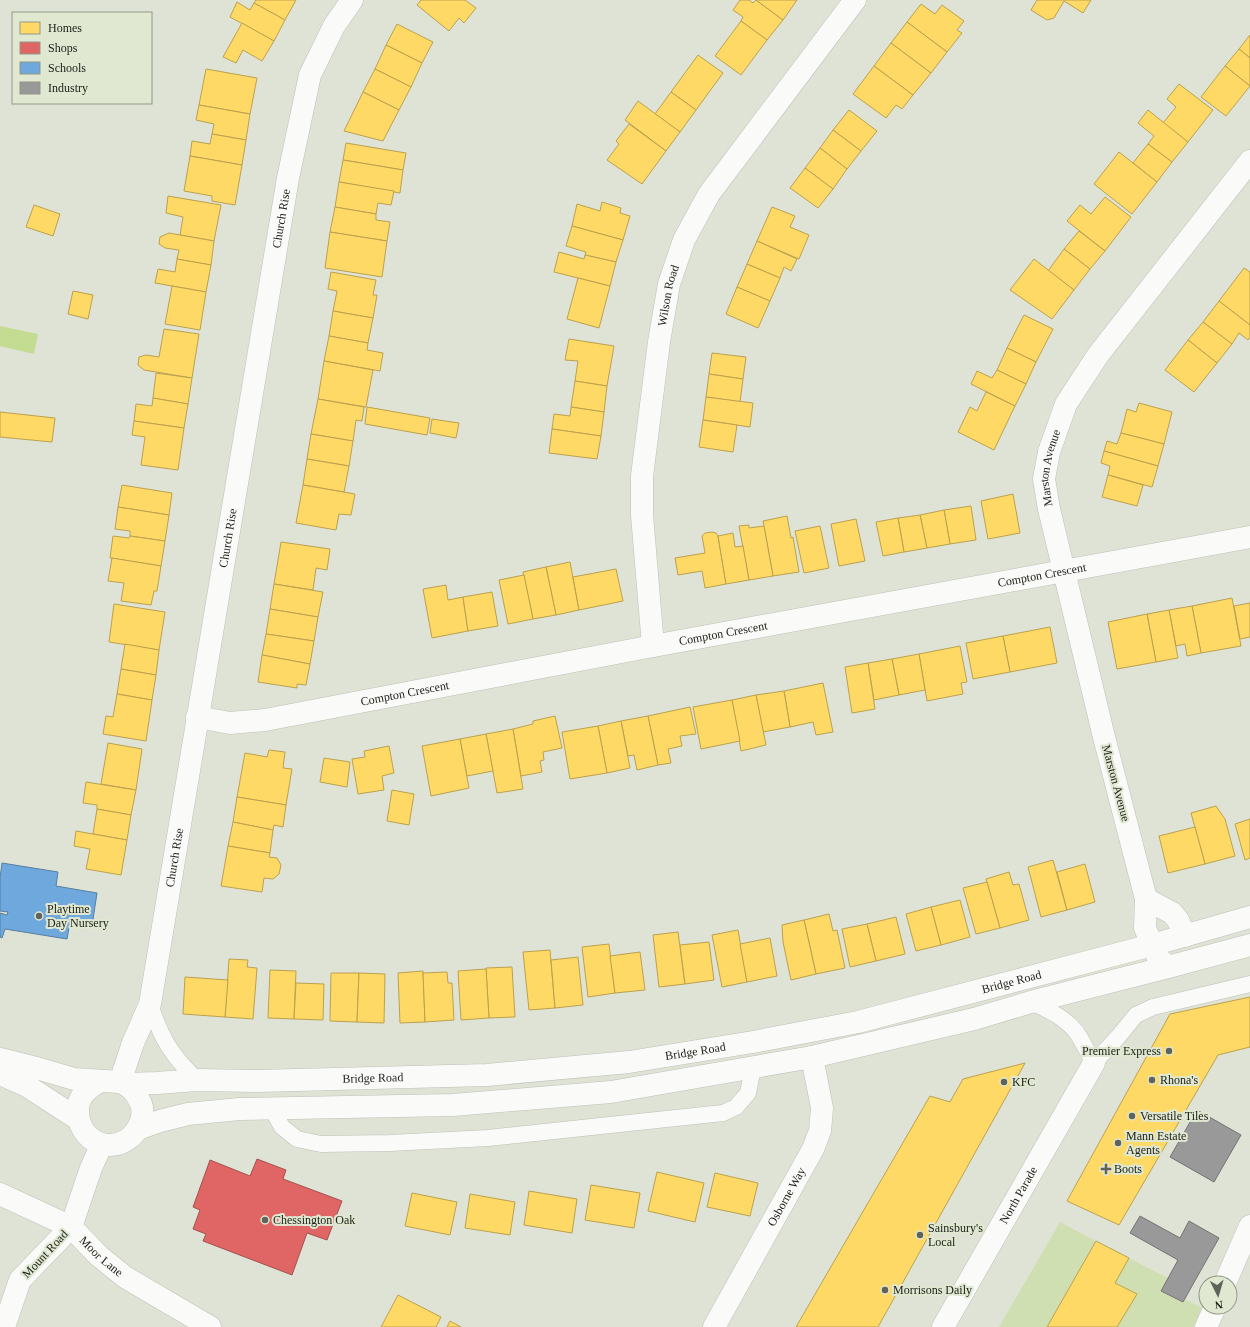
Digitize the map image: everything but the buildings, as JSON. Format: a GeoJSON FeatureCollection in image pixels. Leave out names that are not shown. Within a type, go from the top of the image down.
{"type":"FeatureCollection","features":[{"type":"Feature","properties":{"kind":"street","name":"Church Rise"},"geometry":{"type":"LineString","coordinates":[[115,1082],[150,1004],[288,178],[310,75],[334,26],[352,0]]}},
{"type":"Feature","properties":{"kind":"street","name":"Wilson Road"},"geometry":{"type":"LineString","coordinates":[[653,646],[642,515],[642,476],[659,342],[669,284],[684,240],[709,194],[855,0]]}},
{"type":"Feature","properties":{"kind":"street","name":"Marston Avenue"},"geometry":{"type":"LineString","coordinates":[[1168,968],[1158,958],[1145,928],[1146,899],[1104,737],[1044,479],[1049,452],[1066,404],[1098,355],[1250,161]]}},
{"type":"Feature","properties":{"kind":"street","name":"Compton Crescent"},"geometry":{"type":"LineString","coordinates":[[197,717],[230,724],[266,720],[653,646],[1250,537]]}},
{"type":"Feature","properties":{"kind":"street"},"geometry":{"type":"LineString","coordinates":[[1146,899],[1172,913],[1178,920],[1185,936]]}},
{"type":"Feature","properties":{"kind":"street","name":"Bridge Road"},"geometry":{"type":"LineString","coordinates":[[115,1082],[156,1083],[197,1080],[487,1075],[629,1062],[753,1042],[858,1022],[1152,946],[1250,917]]}},
{"type":"Feature","properties":{"kind":"street"},"geometry":{"type":"LineString","coordinates":[[138,1129],[160,1121],[188,1114],[239,1109],[453,1105],[611,1092],[812,1058],[974,1019],[1031,1002],[1168,968],[1250,945]]}},
{"type":"Feature","properties":{"kind":"street","name":"Osborne Way"},"geometry":{"type":"LineString","coordinates":[[714,1327],[813,1149],[820,1131],[822,1108],[812,1058]]}},
{"type":"Feature","properties":{"kind":"street"},"geometry":{"type":"LineString","coordinates":[[0,1059],[74,1079],[115,1082],[135,1092],[141,1104],[142,1116],[138,1129],[127,1141],[110,1145],[102,1144],[91,1140],[83,1131],[78,1119],[77,1107],[82,1096],[90,1087],[115,1082]]}},
{"type":"Feature","properties":{"kind":"street","name":"North Parade"},"geometry":{"type":"LineString","coordinates":[[943,1327],[1094,1063]]}},
{"type":"Feature","properties":{"kind":"street"},"geometry":{"type":"LineString","coordinates":[[0,1074],[27,1086],[78,1119]]}},
{"type":"Feature","properties":{"kind":"street","name":"Moor Lane"},"geometry":{"type":"LineString","coordinates":[[102,1144],[91,1168],[71,1226],[99,1256],[125,1277],[210,1327]]}},
{"type":"Feature","properties":{"kind":"street"},"geometry":{"type":"LineString","coordinates":[[0,1194],[71,1226]]}},
{"type":"Feature","properties":{"kind":"street","name":"Mount Road"},"geometry":{"type":"LineString","coordinates":[[4,1327],[20,1280],[71,1226]]}},
{"type":"Feature","properties":{"kind":"street"},"geometry":{"type":"LineString","coordinates":[[1229,1275],[1250,1226]]}},
{"type":"Feature","properties":{"kind":"street"},"geometry":{"type":"LineString","coordinates":[[1206,1327],[1211,1315]]}},
{"type":"Feature","properties":{"kind":"lane","name":"North Parade"},"geometry":{"type":"LineString","coordinates":[[1094,1063],[1136,1015],[1153,1007],[1250,984]]}},
{"type":"Feature","properties":{"kind":"lane"},"geometry":{"type":"LineString","coordinates":[[1031,1002],[1053,1012],[1067,1023],[1078,1035],[1094,1063]]}},
{"type":"Feature","properties":{"kind":"lane"},"geometry":{"type":"LineString","coordinates":[[150,1004],[158,1028],[168,1046],[180,1063],[197,1080]]}},
{"type":"Feature","properties":{"kind":"lane"},"geometry":{"type":"LineString","coordinates":[[272,1109],[282,1127],[296,1139],[321,1144],[390,1143],[488,1138],[723,1113],[736,1108],[748,1093],[753,1068]]}},
{"type":"Feature","properties":{"kind":"shaded area"},"geometry":{"type":"Polygon","coordinates":[[[0,326],[38,334],[34,354],[0,346],[0,326]]]}},
{"type":"Feature","properties":{"kind":"shaded area"},"geometry":{"type":"Polygon","coordinates":[[[1060,1222],[1096,1241],[1047,1327],[999,1327],[1060,1222]]]}},
{"type":"Feature","properties":{"kind":"shaded area"},"geometry":{"type":"Polygon","coordinates":[[[1129,1258],[1168,1278],[1161,1291],[1183,1302],[1185,1299],[1198,1306],[1199,1315],[1193,1327],[1117,1327],[1136,1294],[1115,1283],[1129,1258]]]}},
{"type":"Feature","properties":{"kind":"place","name":"Playtime Day Nursery"},"geometry":{"type":"Point","coordinates":[39,916]}},
{"type":"Feature","properties":{"kind":"place","name":"Premier Express"},"geometry":{"type":"Point","coordinates":[1169,1051]}},
{"type":"Feature","properties":{"kind":"place","name":"Rhona's"},"geometry":{"type":"Point","coordinates":[1152,1080]}},
{"type":"Feature","properties":{"kind":"place","name":"KFC"},"geometry":{"type":"Point","coordinates":[1004,1082]}},
{"type":"Feature","properties":{"kind":"place","name":"Versatile Tiles"},"geometry":{"type":"Point","coordinates":[1132,1116]}},
{"type":"Feature","properties":{"kind":"place","name":"Mann Estate Agents"},"geometry":{"type":"Point","coordinates":[1118,1143]}},
{"type":"Feature","properties":{"kind":"place","name":"Boots"},"geometry":{"type":"Point","coordinates":[1106,1169]}},
{"type":"Feature","properties":{"kind":"place","name":"Chessington Oak"},"geometry":{"type":"Point","coordinates":[265,1220]}},
{"type":"Feature","properties":{"kind":"place","name":"Sainsbury's Local"},"geometry":{"type":"Point","coordinates":[920,1235]}},
{"type":"Feature","properties":{"kind":"place","name":"Morrisons Daily"},"geometry":{"type":"Point","coordinates":[885,1290]}}]}
